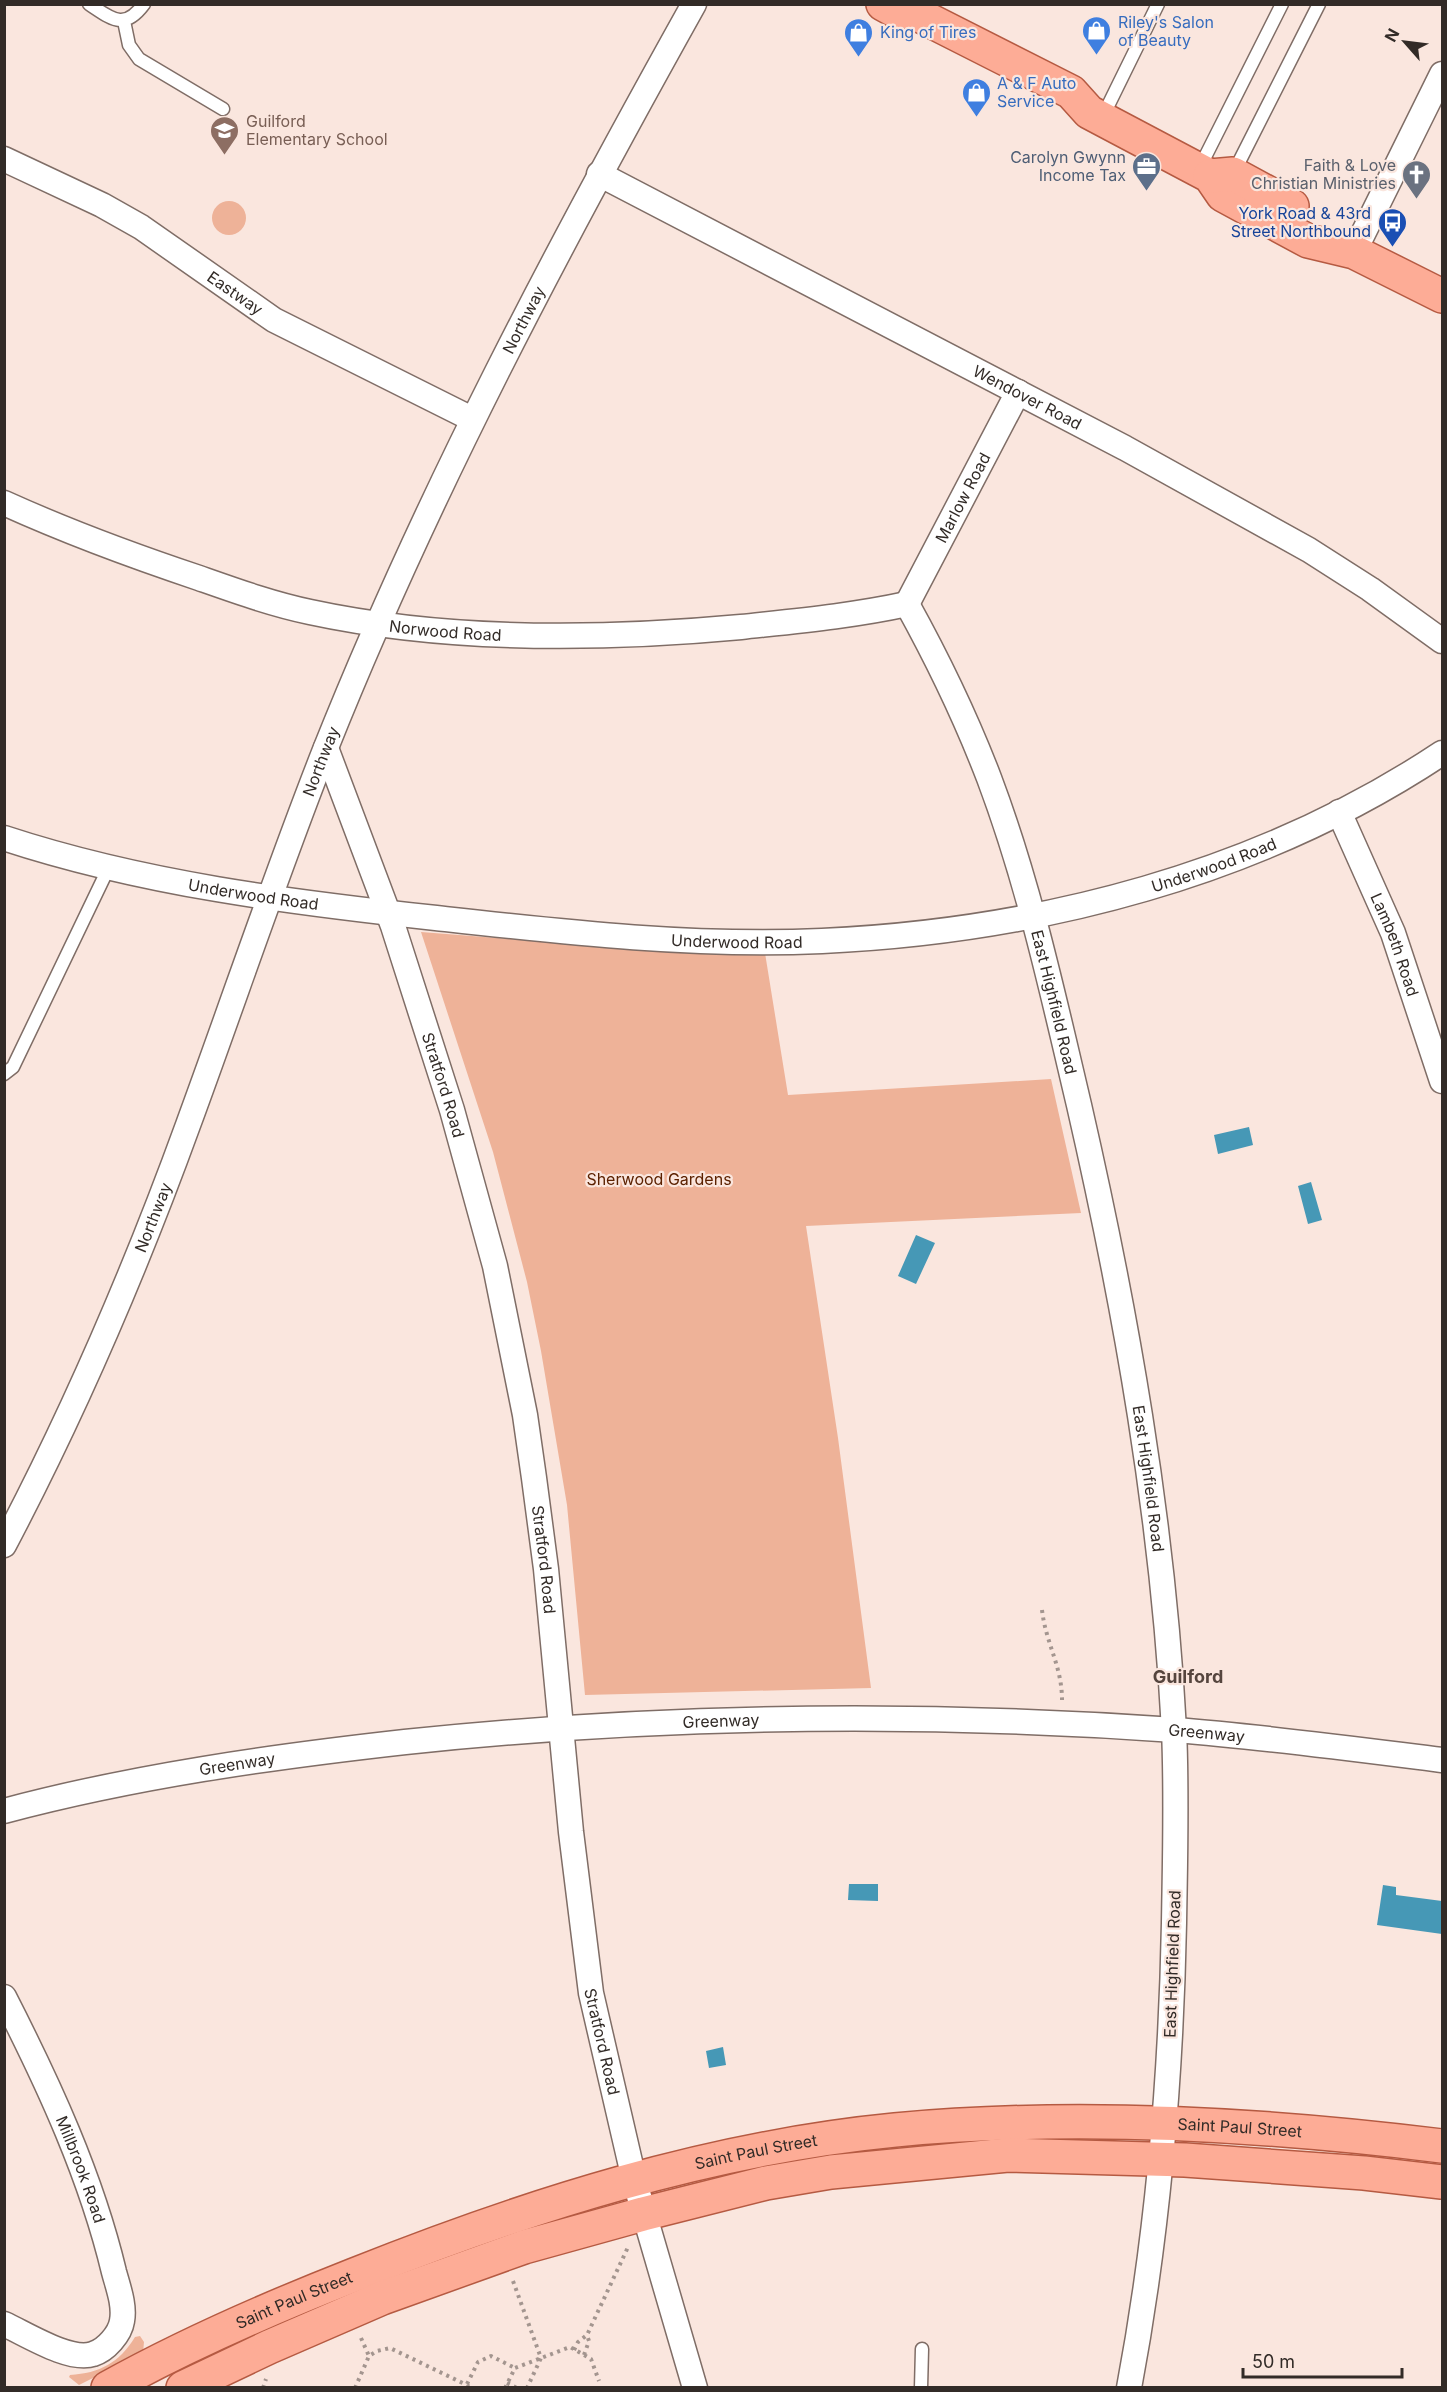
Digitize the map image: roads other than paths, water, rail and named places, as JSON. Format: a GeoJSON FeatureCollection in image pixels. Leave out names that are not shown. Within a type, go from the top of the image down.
{"type":"FeatureCollection","features":[{"type":"Feature","properties":{"kind":"main road"},"geometry":{"type":"LineString","coordinates":[[888,7],[915,13],[1071,92],[1095,115],[1216,179],[1318,221],[1354,252],[1443,296]]}},
{"type":"Feature","properties":{"kind":"main road","name":"Saint Paul Street"},"geometry":{"type":"LineString","coordinates":[[132,2384],[236,2324],[407,2254],[496,2222],[634,2180],[738,2154],[894,2130],[1065,2121],[1271,2130],[1443,2146]]}},
{"type":"Feature","properties":{"kind":"main road","name":"Saint Paul Street"},"geometry":{"type":"LineString","coordinates":[[183,2388],[269,2347],[382,2298],[524,2247],[766,2183],[831,2172],[1008,2155],[1163,2158],[1364,2173],[1443,2182]]}},
{"type":"Feature","properties":{"kind":"street","name":"Northway"},"geometry":{"type":"LineString","coordinates":[[4,1545],[68,1418],[144,1239],[187,1127],[267,899],[377,624],[472,420],[599,174],[694,4]]}},
{"type":"Feature","properties":{"kind":"street"},"geometry":{"type":"LineString","coordinates":[[1354,252],[1443,74]]}},
{"type":"Feature","properties":{"kind":"street","name":"Eastway"},"geometry":{"type":"LineString","coordinates":[[4,159],[141,227],[274,320],[472,420]]}},
{"type":"Feature","properties":{"kind":"street","name":"Wendover Road"},"geometry":{"type":"LineString","coordinates":[[599,174],[1125,448],[1309,550],[1370,589],[1443,641]]}},
{"type":"Feature","properties":{"kind":"street","name":"Marlow Road"},"geometry":{"type":"LineString","coordinates":[[907,604],[1018,392]]}},
{"type":"Feature","properties":{"kind":"street","name":"Norwood Road"},"geometry":{"type":"LineString","coordinates":[[4,503],[143,560],[265,601],[377,624],[534,635],[672,633],[819,619],[907,604]]}},
{"type":"Feature","properties":{"kind":"street","name":"East Highfield Road"},"geometry":{"type":"LineString","coordinates":[[907,604],[951,689],[989,778],[1033,916],[1104,1216],[1121,1305],[1153,1511],[1174,1730],[1173,1970],[1163,2158],[1139,2336],[1129,2388]]}},
{"type":"Feature","properties":{"kind":"street","name":"Stratford Road"},"geometry":{"type":"LineString","coordinates":[[326,748],[389,914],[452,1110],[495,1266],[525,1415],[534,1478],[546,1569],[560,1727],[591,1993],[634,2180],[695,2388]]}},
{"type":"Feature","properties":{"kind":"street","name":"Underwood Road"},"geometry":{"type":"LineString","coordinates":[[4,838],[109,867],[267,899],[389,914],[582,933],[700,940],[822,941],[887,936],[1033,916],[1096,902],[1209,868],[1274,844],[1339,812],[1443,753]]}},
{"type":"Feature","properties":{"kind":"street","name":"Lambeth Road"},"geometry":{"type":"LineString","coordinates":[[1339,812],[1363,861],[1393,933],[1443,1081]]}},
{"type":"Feature","properties":{"kind":"street","name":"Greenway"},"geometry":{"type":"LineString","coordinates":[[4,1811],[56,1797],[224,1766],[329,1750],[560,1727],[791,1719],[906,1719],[1174,1730],[1292,1741],[1443,1760]]}},
{"type":"Feature","properties":{"kind":"street","name":"Millbrook Road"},"geometry":{"type":"LineString","coordinates":[[4,1997],[70,2137],[104,2228],[123,2308],[122,2322],[116,2335],[106,2346],[93,2354],[76,2356],[4,2324]]}},
{"type":"Feature","properties":{"kind":"lane"},"geometry":{"type":"LineString","coordinates":[[89,4],[110,18],[124,21],[131,18],[144,4]]}},
{"type":"Feature","properties":{"kind":"lane"},"geometry":{"type":"LineString","coordinates":[[1095,115],[1158,4]]}},
{"type":"Feature","properties":{"kind":"lane"},"geometry":{"type":"LineString","coordinates":[[1216,179],[1282,4]]}},
{"type":"Feature","properties":{"kind":"lane"},"geometry":{"type":"LineString","coordinates":[[1216,179],[1319,4]]}},
{"type":"Feature","properties":{"kind":"lane"},"geometry":{"type":"LineString","coordinates":[[124,21],[129,45],[139,59],[223,109]]}},
{"type":"Feature","properties":{"kind":"lane"},"geometry":{"type":"LineString","coordinates":[[4,1074],[13,1067],[109,867]]}},
{"type":"Feature","properties":{"kind":"lane"},"geometry":{"type":"LineString","coordinates":[[921,2388],[922,2349]]}},
{"type":"Feature","properties":{"kind":"water"},"geometry":{"type":"Polygon","coordinates":[[[1249,1127],[1253,1145],[1218,1154],[1214,1135],[1249,1127]]]}},
{"type":"Feature","properties":{"kind":"water"},"geometry":{"type":"Polygon","coordinates":[[[1311,1182],[1322,1220],[1308,1224],[1298,1186],[1311,1182]]]}},
{"type":"Feature","properties":{"kind":"water"},"geometry":{"type":"Polygon","coordinates":[[[916,1235],[935,1243],[916,1284],[898,1276],[916,1235]]]}},
{"type":"Feature","properties":{"kind":"water"},"geometry":{"type":"Polygon","coordinates":[[[849,1884],[878,1884],[878,1901],[848,1900],[849,1884]]]}},
{"type":"Feature","properties":{"kind":"water"},"geometry":{"type":"Polygon","coordinates":[[[1383,1885],[1396,1887],[1396,1895],[1442,1901],[1442,1934],[1377,1925],[1383,1885]]]}},
{"type":"Feature","properties":{"kind":"water"},"geometry":{"type":"Polygon","coordinates":[[[723,2047],[726,2065],[709,2068],[706,2051],[723,2047]]]}},
{"type":"Feature","properties":{"kind":"place","name":"Riley's Salon of Beauty"},"geometry":{"type":"Point","coordinates":[1097,56]}},
{"type":"Feature","properties":{"kind":"place","name":"King of Tires"},"geometry":{"type":"Point","coordinates":[859,58]}},
{"type":"Feature","properties":{"kind":"place","name":"A & F Auto Service"},"geometry":{"type":"Point","coordinates":[976,118]}},
{"type":"Feature","properties":{"kind":"place","name":"Guilford Elementary School"},"geometry":{"type":"Point","coordinates":[225,156]}},
{"type":"Feature","properties":{"kind":"place","name":"Carolyn Gwynn Income Tax"},"geometry":{"type":"Point","coordinates":[1147,192]}},
{"type":"Feature","properties":{"kind":"place","name":"Faith & Love Christian Ministries"},"geometry":{"type":"Point","coordinates":[1417,200]}},
{"type":"Feature","properties":{"kind":"place","name":"York Road & 43rd Street Northbound"},"geometry":{"type":"Point","coordinates":[1392,248]}},
{"type":"Feature","properties":{"kind":"district","name":"Guilford"},"geometry":{"type":"Point","coordinates":[1188,1676]}},
{"type":"Feature","properties":{"kind":"park label","name":"Sherwood Gardens"},"geometry":{"type":"Point","coordinates":[659,1179]}}]}
